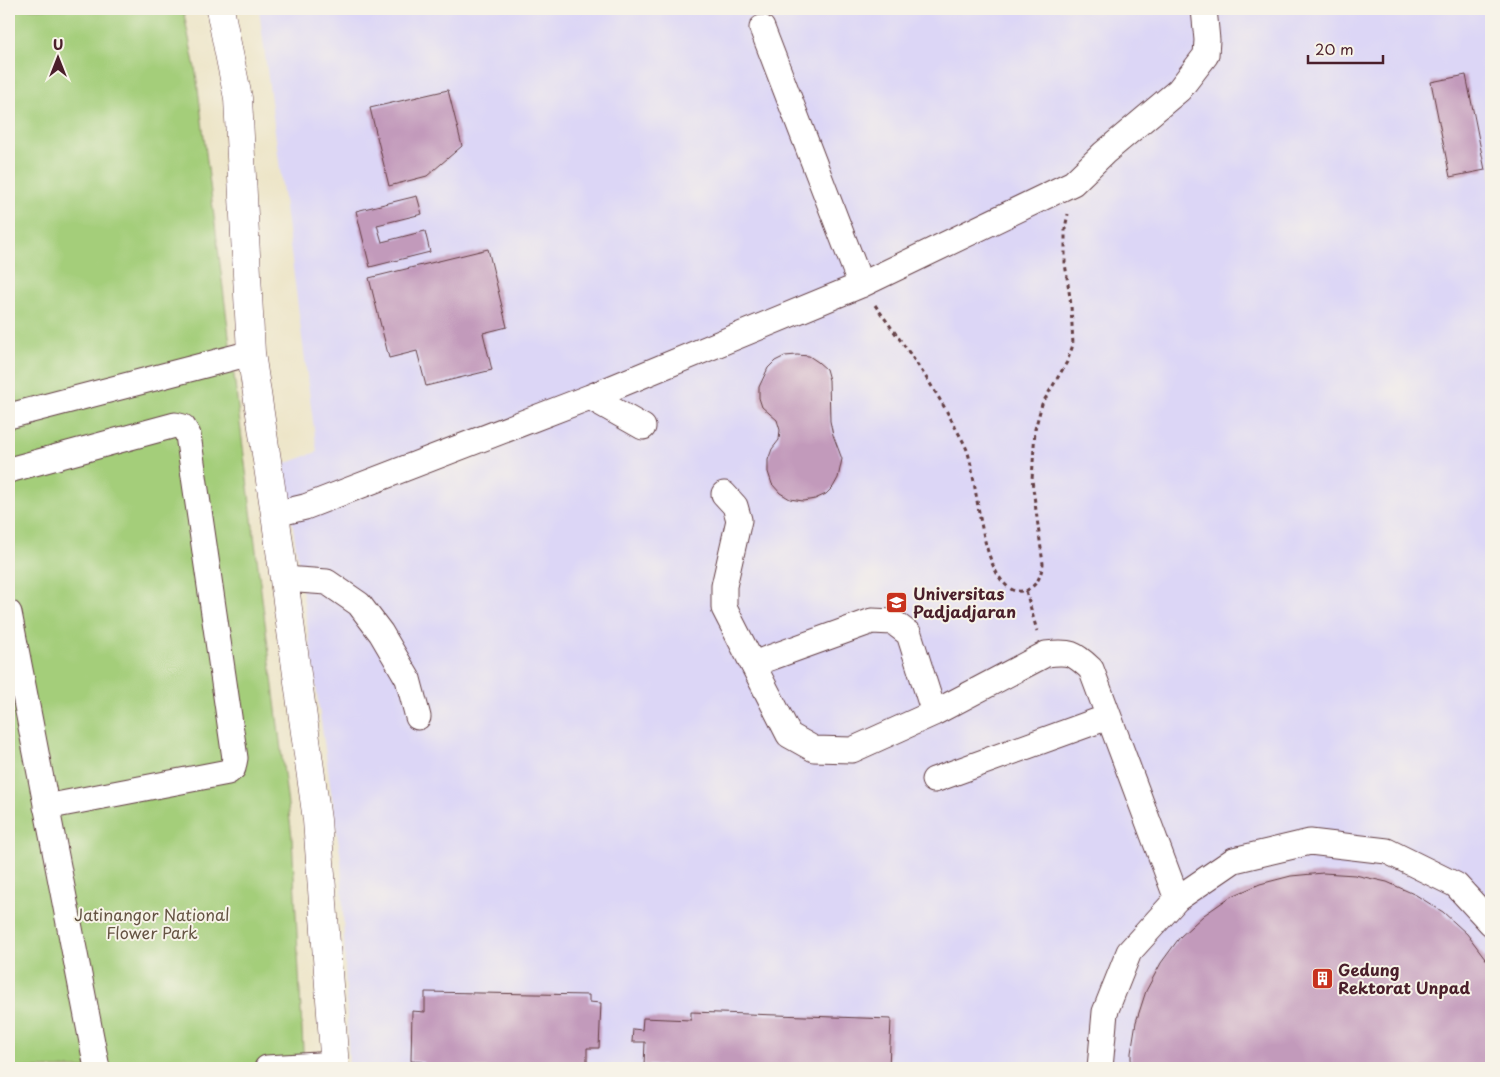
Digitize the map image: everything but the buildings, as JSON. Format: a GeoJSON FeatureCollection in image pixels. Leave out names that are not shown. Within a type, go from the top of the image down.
{"type":"FeatureCollection","features":[{"type":"Feature","properties":{"kind":"main road"},"geometry":{"type":"LineString","coordinates":[[220,9],[238,98],[251,353],[317,820],[335,1066]]}},
{"type":"Feature","properties":{"kind":"lane"},"geometry":{"type":"LineString","coordinates":[[275,514],[305,507],[590,397],[861,285],[1073,184],[1104,154],[1179,90],[1206,55],[1207,40],[1204,9]]}},
{"type":"Feature","properties":{"kind":"lane"},"geometry":{"type":"LineString","coordinates":[[762,28],[861,285]]}},
{"type":"Feature","properties":{"kind":"lane"},"geometry":{"type":"LineString","coordinates":[[9,416],[251,353]]}},
{"type":"Feature","properties":{"kind":"lane"},"geometry":{"type":"LineString","coordinates":[[590,397],[643,427]]}},
{"type":"Feature","properties":{"kind":"lane"},"geometry":{"type":"LineString","coordinates":[[9,470],[175,425],[183,427],[188,435],[235,758],[233,768],[228,772],[46,807]]}},
{"type":"Feature","properties":{"kind":"lane"},"geometry":{"type":"LineString","coordinates":[[724,494],[735,506],[739,520],[724,586],[724,608],[788,735],[814,749],[852,750],[934,713],[1046,654],[1064,652],[1079,658],[1091,670],[1177,900]]}},
{"type":"Feature","properties":{"kind":"lane"},"geometry":{"type":"LineString","coordinates":[[284,579],[327,582],[359,604],[381,633],[408,679],[418,717]]}},
{"type":"Feature","properties":{"kind":"lane"},"geometry":{"type":"LineString","coordinates":[[9,614],[97,1068]]}},
{"type":"Feature","properties":{"kind":"lane"},"geometry":{"type":"LineString","coordinates":[[753,664],[872,621],[893,622],[909,634],[934,713]]}},
{"type":"Feature","properties":{"kind":"lane"},"geometry":{"type":"LineString","coordinates":[[934,780],[1108,717]]}},
{"type":"Feature","properties":{"kind":"lane"},"geometry":{"type":"LineString","coordinates":[[1100,1068],[1105,1012],[1129,952],[1177,900],[1234,860],[1310,842],[1387,851],[1456,885],[1491,922]]}},
{"type":"Feature","properties":{"kind":"lane"},"geometry":{"type":"LineString","coordinates":[[267,1068],[335,1066]]}},
{"type":"Feature","properties":{"kind":"path"},"geometry":{"type":"LineString","coordinates":[[861,285],[936,391],[968,452],[983,534],[991,560],[1000,577],[1011,589],[1019,592],[1026,591],[1035,586],[1042,564],[1032,480],[1035,429],[1042,404],[1067,362],[1073,345],[1071,305],[1065,263],[1065,228],[1073,184]]}},
{"type":"Feature","properties":{"kind":"path"},"geometry":{"type":"LineString","coordinates":[[1026,591],[1046,654]]}},
{"type":"Feature","properties":{"kind":"shaded area","name":"Universitas Padjadjaran"},"geometry":{"type":"Polygon","coordinates":[[[259,9],[1491,9],[1491,1068],[349,1068],[341,860],[284,464],[317,452],[259,9]]]}},
{"type":"Feature","properties":{"kind":"green space","name":"Jatinangor National Flower Park"},"geometry":{"type":"Polygon","coordinates":[[[9,9],[183,9],[196,73],[292,837],[304,1068],[9,1068],[9,9]]]}},
{"type":"Feature","properties":{"kind":"place","name":"Universitas Padjadjaran"},"geometry":{"type":"Point","coordinates":[897,602]}},
{"type":"Feature","properties":{"kind":"place","name":"Gedung Rektorat Unpad"},"geometry":{"type":"Point","coordinates":[1322,978]}}]}
